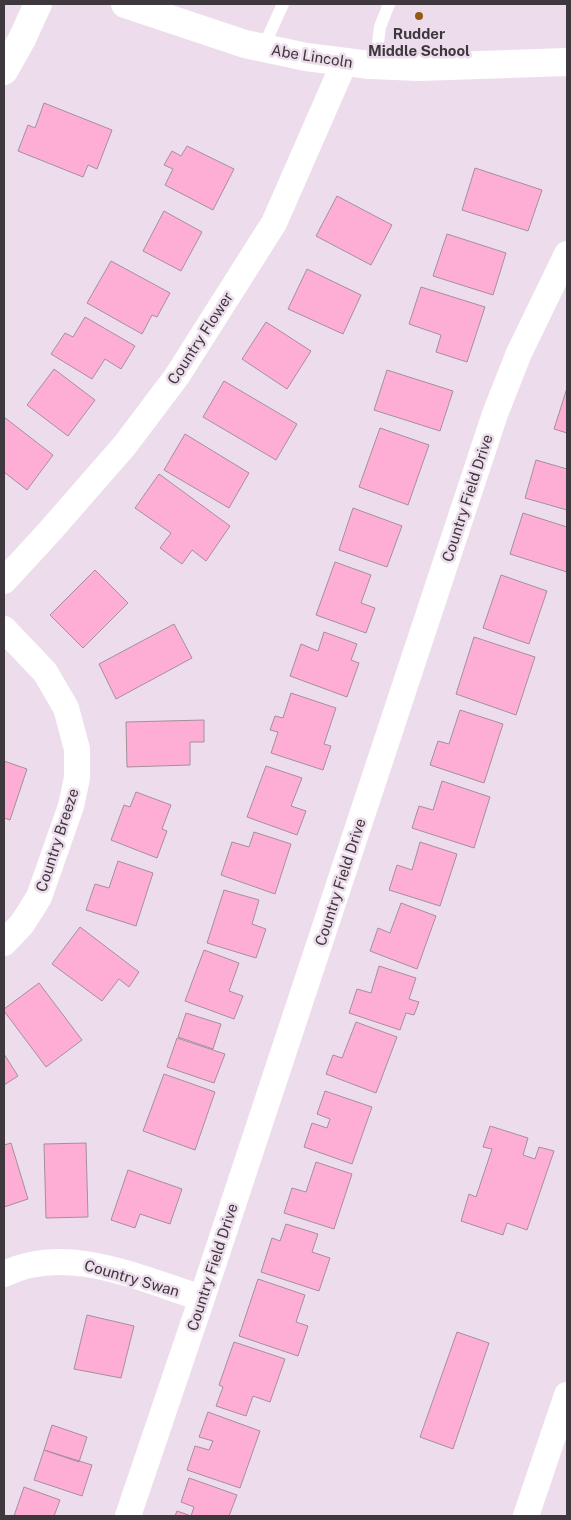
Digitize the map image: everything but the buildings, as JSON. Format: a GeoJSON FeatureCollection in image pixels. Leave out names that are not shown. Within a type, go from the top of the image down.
{"type":"FeatureCollection","features":[{"type":"Feature","properties":{"kind":"street"},"geometry":{"type":"LineString","coordinates":[[4,71],[22,39],[38,4]]}},
{"type":"Feature","properties":{"kind":"street","name":"Abe Lincoln"},"geometry":{"type":"LineString","coordinates":[[125,4],[226,38],[306,57],[375,65],[418,67],[567,62]]}},
{"type":"Feature","properties":{"kind":"street","name":"Country Flower"},"geometry":{"type":"LineString","coordinates":[[4,581],[125,445],[177,376],[274,223],[345,61]]}},
{"type":"Feature","properties":{"kind":"street","name":"Country Field Drive"},"geometry":{"type":"LineString","coordinates":[[128,1516],[495,414],[519,353],[567,254]]}},
{"type":"Feature","properties":{"kind":"street","name":"Country Breeze"},"geometry":{"type":"LineString","coordinates":[[4,628],[45,672],[66,708],[77,749],[77,778],[71,806],[39,897],[22,924],[4,943]]}},
{"type":"Feature","properties":{"kind":"street","name":"Country Swan"},"geometry":{"type":"LineString","coordinates":[[4,1274],[37,1263],[61,1261],[88,1264],[202,1298]]}},
{"type":"Feature","properties":{"kind":"street"},"geometry":{"type":"LineString","coordinates":[[526,1516],[567,1395]]}},
{"type":"Feature","properties":{"kind":"lane"},"geometry":{"type":"LineString","coordinates":[[262,48],[283,4]]}},
{"type":"Feature","properties":{"kind":"lane"},"geometry":{"type":"LineString","coordinates":[[375,65],[380,27],[389,4]]}},
{"type":"Feature","properties":{"kind":"place","name":"Rudder Middle School"},"geometry":{"type":"Point","coordinates":[419,16]}}]}
